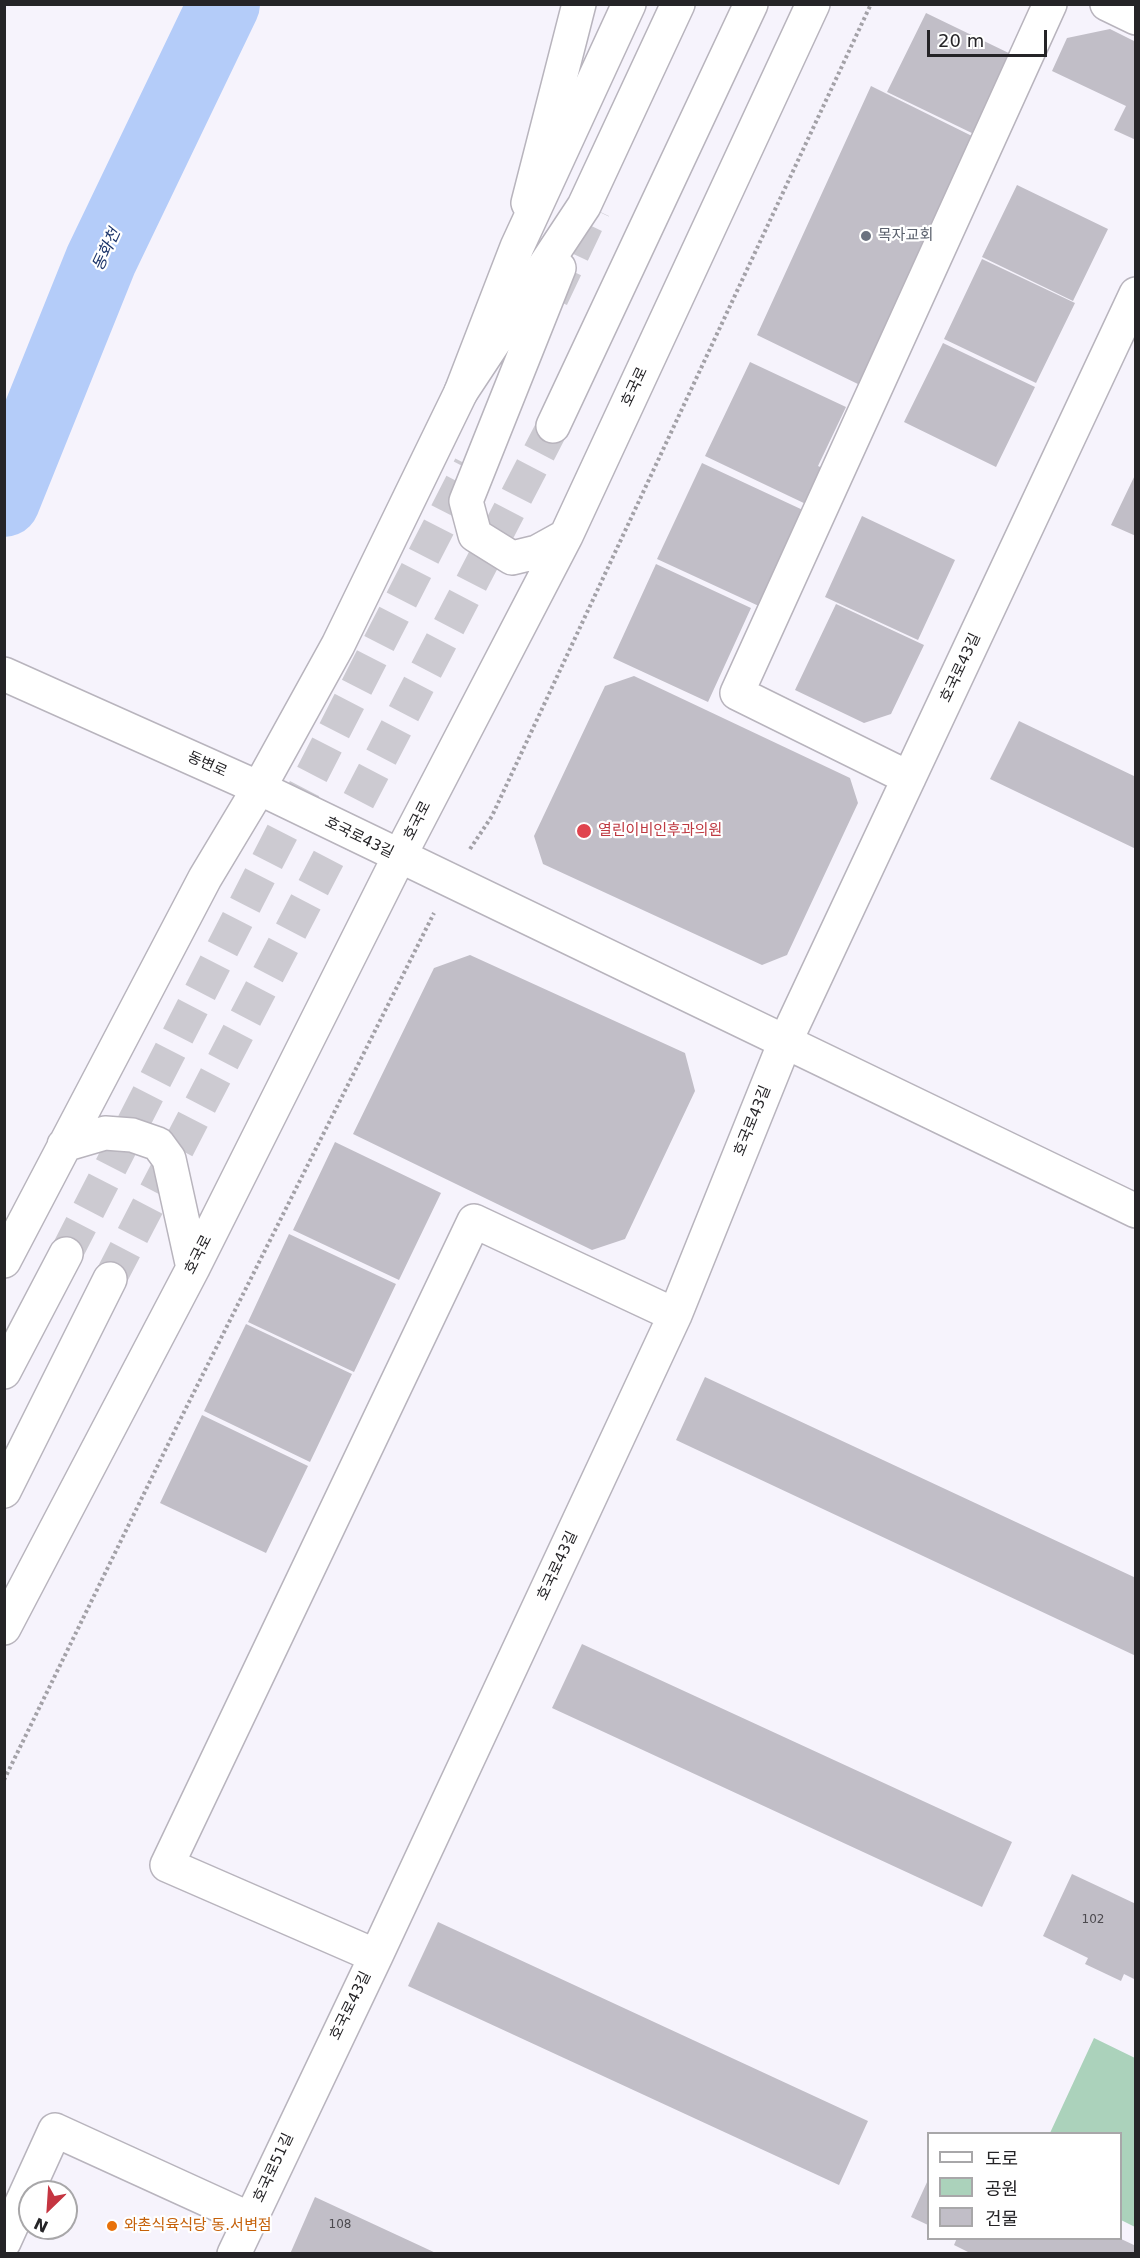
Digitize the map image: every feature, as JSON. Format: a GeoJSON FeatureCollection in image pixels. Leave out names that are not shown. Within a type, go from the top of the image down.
{"type":"FeatureCollection","features":[{"type":"Feature","properties":{"kind":"main road"},"geometry":{"type":"LineString","coordinates":[[517,247],[579,4]]}},
{"type":"Feature","properties":{"kind":"main road"},"geometry":{"type":"LineString","coordinates":[[4,1261],[205,878],[259,788],[338,645],[460,392],[517,247],[629,4]]}},
{"type":"Feature","properties":{"kind":"main road"},"geometry":{"type":"LineString","coordinates":[[566,536],[537,552],[512,558],[474,535],[466,501],[585,206],[678,4]]}},
{"type":"Feature","properties":{"kind":"main road"},"geometry":{"type":"LineString","coordinates":[[553,426],[751,4]]}},
{"type":"Feature","properties":{"kind":"main road","name":"호국로"},"geometry":{"type":"LineString","coordinates":[[4,1628],[193,1268],[399,857],[566,536],[813,4]]}},
{"type":"Feature","properties":{"kind":"main road"},"geometry":{"type":"LineString","coordinates":[[909,778],[737,693],[1050,4]]}},
{"type":"Feature","properties":{"kind":"main road"},"geometry":{"type":"LineString","coordinates":[[1107,4],[1136,18]]}},
{"type":"Feature","properties":{"kind":"main road"},"geometry":{"type":"LineString","coordinates":[[460,392],[585,206]]}},
{"type":"Feature","properties":{"kind":"main road","name":"호국로43길"},"geometry":{"type":"LineString","coordinates":[[314,2082],[376,1956],[675,1315],[785,1042],[1136,294]]}},
{"type":"Feature","properties":{"kind":"main road","name":"동변로"},"geometry":{"type":"LineString","coordinates":[[4,674],[259,788]]}},
{"type":"Feature","properties":{"kind":"main road","name":"호국로43길"},"geometry":{"type":"LineString","coordinates":[[259,788],[1136,1211]]}},
{"type":"Feature","properties":{"kind":"main road"},"geometry":{"type":"LineString","coordinates":[[64,1145],[105,1133],[132,1135],[158,1144],[169,1159],[193,1268]]}},
{"type":"Feature","properties":{"kind":"main road"},"geometry":{"type":"LineString","coordinates":[[376,1956],[167,1864],[474,1221],[675,1315]]}},
{"type":"Feature","properties":{"kind":"main road"},"geometry":{"type":"LineString","coordinates":[[4,1372],[66,1254]]}},
{"type":"Feature","properties":{"kind":"main road"},"geometry":{"type":"LineString","coordinates":[[4,1491],[110,1279]]}},
{"type":"Feature","properties":{"kind":"main road","name":"호국로51길"},"geometry":{"type":"LineString","coordinates":[[234,2253],[314,2082]]}},
{"type":"Feature","properties":{"kind":"main road"},"geometry":{"type":"LineString","coordinates":[[4,2242],[55,2130],[250,2219]]}},
{"type":"Feature","properties":{"kind":"green space"},"geometry":{"type":"Polygon","coordinates":[[[1094,2038],[1135,2058],[1135,2227],[1122,2220],[1122,2132],[1050,2132],[1094,2038]]]}},
{"type":"Feature","properties":{"kind":"building"},"geometry":{"type":"Polygon","coordinates":[[[926,13],[1017,57],[978,136],[887,92],[926,13]]]}},
{"type":"Feature","properties":{"kind":"building"},"geometry":{"type":"Polygon","coordinates":[[[1110,29],[1136,42],[1136,140],[1114,130],[1126,106],[1052,71],[1067,38],[1110,29]]]}},
{"type":"Feature","properties":{"kind":"building","name":"목자교회"},"geometry":{"type":"Polygon","coordinates":[[[871,86],[976,138],[862,386],[757,335],[871,86]]]}},
{"type":"Feature","properties":{"kind":"building"},"geometry":{"type":"Polygon","coordinates":[[[1017,185],[1108,229],[1073,301],[982,257],[1017,185]]]}},
{"type":"Feature","properties":{"kind":"building"},"geometry":{"type":"Polygon","coordinates":[[[982,259],[1075,303],[1036,383],[944,339],[982,259]]]}},
{"type":"Feature","properties":{"kind":"building"},"geometry":{"type":"Polygon","coordinates":[[[943,343],[1035,387],[996,467],[904,422],[943,343]]]}},
{"type":"Feature","properties":{"kind":"building"},"geometry":{"type":"Polygon","coordinates":[[[750,362],[846,407],[818,466],[827,470],[810,506],[705,456],[750,362]]]}},
{"type":"Feature","properties":{"kind":"building"},"geometry":{"type":"Polygon","coordinates":[[[702,463],[805,511],[761,607],[657,559],[702,463]]]}},
{"type":"Feature","properties":{"kind":"building"},"geometry":{"type":"Polygon","coordinates":[[[1136,473],[1136,536],[1111,525],[1136,473]]]}},
{"type":"Feature","properties":{"kind":"building"},"geometry":{"type":"Polygon","coordinates":[[[862,516],[955,560],[918,640],[825,597],[862,516]]]}},
{"type":"Feature","properties":{"kind":"building"},"geometry":{"type":"Polygon","coordinates":[[[656,564],[751,608],[708,702],[613,658],[656,564]]]}},
{"type":"Feature","properties":{"kind":"building"},"geometry":{"type":"Polygon","coordinates":[[[836,604],[924,645],[891,714],[864,723],[795,690],[836,604]]]}},
{"type":"Feature","properties":{"kind":"building"},"geometry":{"type":"Polygon","coordinates":[[[634,676],[850,778],[858,803],[787,955],[762,965],[543,864],[534,836],[605,686],[634,676]]]}},
{"type":"Feature","properties":{"kind":"building"},"geometry":{"type":"Polygon","coordinates":[[[1019,721],[1136,777],[1136,849],[990,779],[1019,721]]]}},
{"type":"Feature","properties":{"kind":"building"},"geometry":{"type":"Polygon","coordinates":[[[470,955],[685,1053],[695,1091],[625,1239],[592,1250],[353,1134],[434,968],[470,955]]]}},
{"type":"Feature","properties":{"kind":"building"},"geometry":{"type":"Polygon","coordinates":[[[335,1142],[441,1193],[399,1280],[293,1230],[335,1142]]]}},
{"type":"Feature","properties":{"kind":"building"},"geometry":{"type":"Polygon","coordinates":[[[289,1234],[396,1284],[354,1372],[248,1322],[289,1234]]]}},
{"type":"Feature","properties":{"kind":"building"},"geometry":{"type":"Polygon","coordinates":[[[246,1324],[352,1374],[310,1462],[204,1411],[246,1324]]]}},
{"type":"Feature","properties":{"kind":"building"},"geometry":{"type":"Polygon","coordinates":[[[705,1377],[1136,1578],[1136,1656],[676,1440],[705,1377]]]}},
{"type":"Feature","properties":{"kind":"building"},"geometry":{"type":"Polygon","coordinates":[[[202,1415],[308,1466],[266,1553],[160,1503],[202,1415]]]}},
{"type":"Feature","properties":{"kind":"building"},"geometry":{"type":"Polygon","coordinates":[[[582,1644],[1012,1842],[982,1907],[552,1708],[582,1644]]]}},
{"type":"Feature","properties":{"kind":"building"},"geometry":{"type":"Polygon","coordinates":[[[1072,1874],[1136,1904],[1136,1980],[1124,1974],[1121,1981],[1085,1964],[1088,1958],[1043,1936],[1072,1874]]]}},
{"type":"Feature","properties":{"kind":"building"},"geometry":{"type":"Polygon","coordinates":[[[438,1922],[868,2121],[839,2185],[408,1986],[438,1922]]]}},
{"type":"Feature","properties":{"kind":"building"},"geometry":{"type":"Polygon","coordinates":[[[927,2182],[927,2225],[911,2217],[927,2182]]]}},
{"type":"Feature","properties":{"kind":"building"},"geometry":{"type":"Polygon","coordinates":[[[315,2197],[438,2254],[290,2254],[315,2197]]]}},
{"type":"Feature","properties":{"kind":"building"},"geometry":{"type":"Polygon","coordinates":[[[1122,2239],[1136,2246],[1136,2254],[972,2254],[954,2245],[956,2240],[1122,2239]]]}},
{"type":"Feature","properties":{"kind":"waterway","name":"동화천"},"geometry":{"type":"LineString","coordinates":[[4,501],[101,260],[224,4]]}},
{"type":"Feature","properties":{"kind":"tunnel"},"geometry":{"type":"LineString","coordinates":[[552,298],[594,209]]}},
{"type":"Feature","properties":{"kind":"tunnel"},"geometry":{"type":"LineString","coordinates":[[110,1279],[553,426]]}},
{"type":"Feature","properties":{"kind":"tunnel"},"geometry":{"type":"LineString","coordinates":[[66,1254],[470,466]]}},
{"type":"Feature","properties":{"kind":"place","name":"목자교회"},"geometry":{"type":"Point","coordinates":[866,236]}},
{"type":"Feature","properties":{"kind":"place","name":"열린이비인후과의원"},"geometry":{"type":"Point","coordinates":[584,831]}},
{"type":"Feature","properties":{"kind":"place","name":"와촌식육식당 동.서변점"},"geometry":{"type":"Point","coordinates":[112,2226]}}]}
